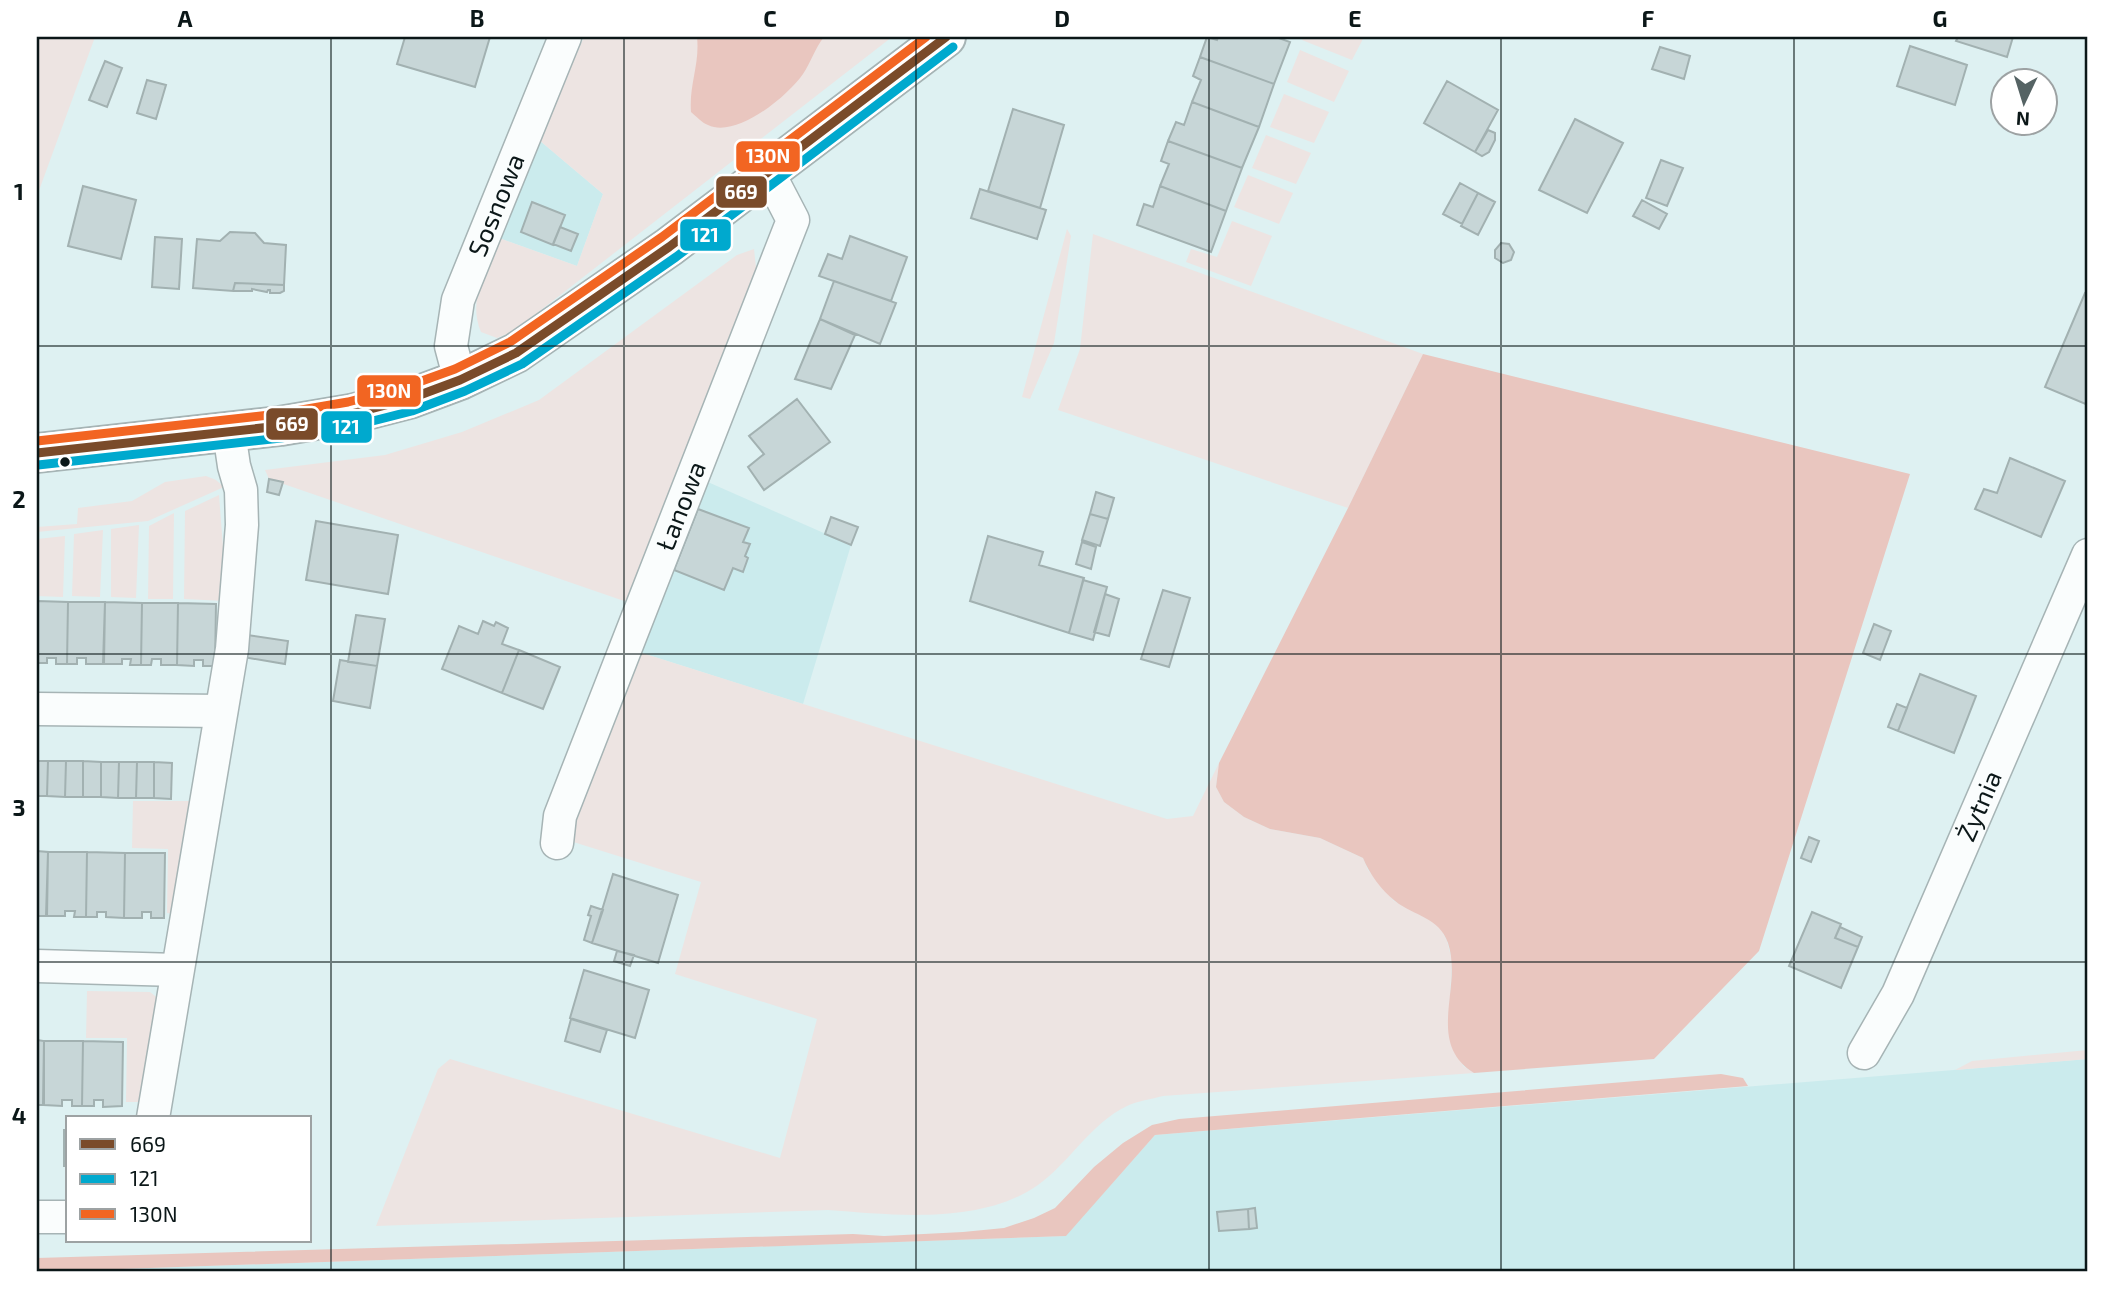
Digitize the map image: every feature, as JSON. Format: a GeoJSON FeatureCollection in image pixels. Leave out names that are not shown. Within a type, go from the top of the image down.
{"type":"FeatureCollection","features":[{"type":"Feature","properties":{"kind":"street","name":"Sosnowa"},"geometry":{"type":"LineString","coordinates":[[460,380],[451,346],[458,300],[565,37]]}},
{"type":"Feature","properties":{"kind":"street"},"geometry":{"type":"LineString","coordinates":[[37,453],[229,432],[351,414],[409,400],[460,380],[516,353],[669,247],[946,37]]}},
{"type":"Feature","properties":{"kind":"street","name":"Łanowa"},"geometry":{"type":"LineString","coordinates":[[557,843],[560,816],[793,220],[768,172]]}},
{"type":"Feature","properties":{"kind":"street"},"geometry":{"type":"LineString","coordinates":[[153,1116],[232,649],[243,525],[241,490],[229,432]]}},
{"type":"Feature","properties":{"kind":"street","name":"Żytnia"},"geometry":{"type":"LineString","coordinates":[[1864,1053],[1898,994],[2088,555]]}},
{"type":"Feature","properties":{"kind":"street"},"geometry":{"type":"LineString","coordinates":[[37,709],[221,711]]}},
{"type":"Feature","properties":{"kind":"street"},"geometry":{"type":"LineString","coordinates":[[37,967],[177,970]]}},
{"type":"Feature","properties":{"kind":"street"},"geometry":{"type":"LineString","coordinates":[[37,1217],[66,1217]]}},
{"type":"Feature","properties":{"kind":"shaded area"},"geometry":{"type":"Polygon","coordinates":[[[37,37],[95,37],[37,196],[37,37]]]}},
{"type":"Feature","properties":{"kind":"shaded area"},"geometry":{"type":"Polygon","coordinates":[[[584,37],[892,37],[514,331],[497,338],[481,332],[476,308],[480,284],[499,238],[577,266],[603,194],[539,140],[584,37]]]}},
{"type":"Feature","properties":{"kind":"shaded area"},"geometry":{"type":"Polygon","coordinates":[[[697,37],[824,37],[803,74],[786,93],[746,121],[720,128],[706,124],[691,112],[697,37]]]}},
{"type":"Feature","properties":{"kind":"shaded area"},"geometry":{"type":"Polygon","coordinates":[[[1304,37],[1364,37],[1352,60],[1302,40],[1304,37]]]}},
{"type":"Feature","properties":{"kind":"shaded area"},"geometry":{"type":"Polygon","coordinates":[[[1300,50],[1349,71],[1334,102],[1287,82],[1300,50]]]}},
{"type":"Feature","properties":{"kind":"shaded area"},"geometry":{"type":"Polygon","coordinates":[[[1284,94],[1329,112],[1314,143],[1270,127],[1284,94]]]}},
{"type":"Feature","properties":{"kind":"shaded area"},"geometry":{"type":"Polygon","coordinates":[[[1266,135],[1311,153],[1296,184],[1252,168],[1266,135]]]}},
{"type":"Feature","properties":{"kind":"shaded area"},"geometry":{"type":"Polygon","coordinates":[[[539,140],[603,194],[577,266],[499,238],[539,140]]]}},
{"type":"Feature","properties":{"kind":"shaded area"},"geometry":{"type":"Polygon","coordinates":[[[1248,175],[1293,193],[1279,224],[1234,207],[1248,175]]]}},
{"type":"Feature","properties":{"kind":"shaded area"},"geometry":{"type":"Polygon","coordinates":[[[1232,221],[1272,236],[1251,286],[1186,262],[1191,249],[1217,257],[1232,221]]]}},
{"type":"Feature","properties":{"kind":"shaded area"},"geometry":{"type":"Polygon","coordinates":[[[1067,229],[1071,236],[1054,343],[1030,399],[1022,397],[1067,229]]]}},
{"type":"Feature","properties":{"kind":"shaded area"},"geometry":{"type":"Polygon","coordinates":[[[1093,234],[1423,354],[1348,508],[1058,410],[1080,349],[1093,234]]]}},
{"type":"Feature","properties":{"kind":"shaded area"},"geometry":{"type":"Polygon","coordinates":[[[754,249],[757,277],[627,602],[269,479],[265,470],[385,455],[462,432],[539,400],[737,255],[754,249]]]}},
{"type":"Feature","properties":{"kind":"shaded area"},"geometry":{"type":"Polygon","coordinates":[[[1423,354],[1910,474],[1759,951],[1654,1059],[1474,1073],[1459,1060],[1451,1046],[1448,1013],[1451,960],[1448,943],[1439,928],[1390,897],[1376,881],[1363,858],[1320,838],[1270,829],[1244,817],[1224,802],[1216,787],[1219,763],[1423,354]]]}},
{"type":"Feature","properties":{"kind":"shaded area"},"geometry":{"type":"Polygon","coordinates":[[[206,476],[224,487],[148,521],[37,532],[37,527],[77,524],[78,508],[132,501],[165,482],[206,476]]]}},
{"type":"Feature","properties":{"kind":"shaded area"},"geometry":{"type":"Polygon","coordinates":[[[701,479],[851,545],[803,704],[639,652],[701,479]]]}},
{"type":"Feature","properties":{"kind":"shaded area"},"geometry":{"type":"Polygon","coordinates":[[[219,495],[226,586],[224,601],[184,599],[185,511],[219,495]]]}},
{"type":"Feature","properties":{"kind":"shaded area"},"geometry":{"type":"Polygon","coordinates":[[[174,513],[173,599],[148,599],[149,526],[174,513]]]}},
{"type":"Feature","properties":{"kind":"shaded area"},"geometry":{"type":"Polygon","coordinates":[[[139,525],[136,598],[111,597],[111,529],[139,525]]]}},
{"type":"Feature","properties":{"kind":"shaded area"},"geometry":{"type":"Polygon","coordinates":[[[103,530],[100,597],[72,596],[74,534],[103,530]]]}},
{"type":"Feature","properties":{"kind":"shaded area"},"geometry":{"type":"Polygon","coordinates":[[[65,536],[63,597],[37,596],[37,539],[65,536]]]}},
{"type":"Feature","properties":{"kind":"shaded area"},"geometry":{"type":"Polygon","coordinates":[[[639,652],[1167,819],[1193,816],[1219,763],[1216,787],[1224,802],[1244,817],[1270,829],[1320,838],[1363,858],[1368,870],[1394,901],[1439,925],[1452,960],[1449,1014],[1463,1066],[1474,1073],[1163,1096],[1140,1101],[1102,1122],[1038,1185],[1015,1198],[964,1212],[908,1215],[828,1210],[376,1226],[438,1069],[450,1059],[780,1158],[817,1019],[675,974],[701,882],[567,840],[639,652]]]}},
{"type":"Feature","properties":{"kind":"shaded area"},"geometry":{"type":"Polygon","coordinates":[[[133,801],[193,801],[173,914],[167,913],[168,849],[132,848],[133,801]]]}},
{"type":"Feature","properties":{"kind":"shaded area"},"geometry":{"type":"Polygon","coordinates":[[[87,991],[150,992],[160,1000],[140,1102],[126,1102],[127,1038],[86,1038],[87,991]]]}},
{"type":"Feature","properties":{"kind":"shaded area"},"geometry":{"type":"Polygon","coordinates":[[[2088,1050],[2088,1059],[1955,1070],[1972,1061],[2088,1050]]]}},
{"type":"Feature","properties":{"kind":"shaded area"},"geometry":{"type":"Polygon","coordinates":[[[2088,1059],[2088,1272],[37,1272],[1065,1236],[1155,1135],[2088,1059]]]}},
{"type":"Feature","properties":{"kind":"shaded area"},"geometry":{"type":"Polygon","coordinates":[[[1721,1074],[1743,1078],[1748,1086],[1155,1135],[1066,1236],[37,1272],[37,1258],[853,1234],[884,1236],[1004,1228],[1055,1208],[1094,1167],[1123,1143],[1152,1125],[1179,1119],[1721,1074]]]}},
{"type":"Feature","properties":{"kind":"building"},"geometry":{"type":"Polygon","coordinates":[[[405,37],[490,37],[475,87],[397,64],[405,37]]]}},
{"type":"Feature","properties":{"kind":"building"},"geometry":{"type":"Polygon","coordinates":[[[1207,37],[1217,40],[1218,37],[1276,37],[1290,42],[1274,84],[1200,57],[1207,37]]]}},
{"type":"Feature","properties":{"kind":"building"},"geometry":{"type":"Polygon","coordinates":[[[1958,37],[2013,37],[2007,57],[1956,41],[1958,37]]]}},
{"type":"Feature","properties":{"kind":"building"},"geometry":{"type":"Polygon","coordinates":[[[1910,46],[1967,65],[1955,105],[1897,86],[1910,46]]]}},
{"type":"Feature","properties":{"kind":"building"},"geometry":{"type":"Polygon","coordinates":[[[1660,47],[1690,56],[1684,79],[1652,69],[1660,47]]]}},
{"type":"Feature","properties":{"kind":"building"},"geometry":{"type":"Polygon","coordinates":[[[1200,57],[1274,84],[1259,127],[1192,102],[1201,80],[1193,76],[1200,57]]]}},
{"type":"Feature","properties":{"kind":"building"},"geometry":{"type":"Polygon","coordinates":[[[105,61],[122,68],[107,107],[89,100],[105,61]]]}},
{"type":"Feature","properties":{"kind":"building"},"geometry":{"type":"Polygon","coordinates":[[[147,80],[166,85],[156,119],[137,113],[147,80]]]}},
{"type":"Feature","properties":{"kind":"building"},"geometry":{"type":"Polygon","coordinates":[[[1447,81],[1498,110],[1475,152],[1424,123],[1447,81]]]}},
{"type":"Feature","properties":{"kind":"building"},"geometry":{"type":"Polygon","coordinates":[[[1192,102],[1259,127],[1242,168],[1168,141],[1176,122],[1184,125],[1192,102]]]}},
{"type":"Feature","properties":{"kind":"building"},"geometry":{"type":"Polygon","coordinates":[[[1013,109],[1064,125],[1040,208],[988,191],[1013,109]]]}},
{"type":"Feature","properties":{"kind":"building"},"geometry":{"type":"Polygon","coordinates":[[[1575,119],[1623,143],[1587,213],[1539,190],[1575,119]]]}},
{"type":"Feature","properties":{"kind":"building"},"geometry":{"type":"Polygon","coordinates":[[[1488,130],[1495,133],[1495,140],[1489,152],[1482,156],[1475,152],[1488,130]]]}},
{"type":"Feature","properties":{"kind":"building"},"geometry":{"type":"Polygon","coordinates":[[[1168,141],[1242,168],[1226,211],[1160,186],[1169,164],[1161,161],[1168,141]]]}},
{"type":"Feature","properties":{"kind":"building"},"geometry":{"type":"Polygon","coordinates":[[[1661,160],[1683,168],[1667,206],[1646,198],[1661,160]]]}},
{"type":"Feature","properties":{"kind":"building"},"geometry":{"type":"Polygon","coordinates":[[[1460,183],[1478,193],[1462,224],[1443,214],[1460,183]]]}},
{"type":"Feature","properties":{"kind":"building"},"geometry":{"type":"Polygon","coordinates":[[[83,186],[136,200],[121,259],[68,246],[83,186]]]}},
{"type":"Feature","properties":{"kind":"building"},"geometry":{"type":"Polygon","coordinates":[[[1160,186],[1226,211],[1211,252],[1137,225],[1144,204],[1153,207],[1160,186]]]}},
{"type":"Feature","properties":{"kind":"building"},"geometry":{"type":"Polygon","coordinates":[[[980,189],[1046,210],[1037,239],[971,218],[980,189]]]}},
{"type":"Feature","properties":{"kind":"building"},"geometry":{"type":"Polygon","coordinates":[[[1478,193],[1495,202],[1478,235],[1461,226],[1478,193]]]}},
{"type":"Feature","properties":{"kind":"building"},"geometry":{"type":"Polygon","coordinates":[[[1642,200],[1667,214],[1659,229],[1633,216],[1642,200]]]}},
{"type":"Feature","properties":{"kind":"building"},"geometry":{"type":"Polygon","coordinates":[[[532,202],[565,215],[553,245],[521,232],[532,202]]]}},
{"type":"Feature","properties":{"kind":"building"},"geometry":{"type":"Polygon","coordinates":[[[560,227],[578,234],[571,251],[553,244],[560,227]]]}},
{"type":"Feature","properties":{"kind":"building"},"geometry":{"type":"Polygon","coordinates":[[[230,232],[255,233],[264,243],[286,245],[284,285],[235,283],[233,291],[193,288],[197,239],[220,241],[230,232]]]}},
{"type":"Feature","properties":{"kind":"building"},"geometry":{"type":"Polygon","coordinates":[[[850,236],[907,257],[891,301],[819,276],[828,254],[842,259],[850,236]]]}},
{"type":"Feature","properties":{"kind":"building"},"geometry":{"type":"Polygon","coordinates":[[[155,237],[182,239],[179,289],[152,287],[155,237]]]}},
{"type":"Feature","properties":{"kind":"building"},"geometry":{"type":"Polygon","coordinates":[[[1501,243],[1509,244],[1514,252],[1511,260],[1503,263],[1495,258],[1495,250],[1501,243]]]}},
{"type":"Feature","properties":{"kind":"building"},"geometry":{"type":"Polygon","coordinates":[[[834,281],[896,303],[880,344],[820,319],[834,281]]]}},
{"type":"Feature","properties":{"kind":"building"},"geometry":{"type":"Polygon","coordinates":[[[235,283],[284,285],[284,291],[233,291],[235,283]]]}},
{"type":"Feature","properties":{"kind":"building"},"geometry":{"type":"Polygon","coordinates":[[[2085,293],[2088,294],[2088,405],[2045,387],[2085,293]]]}},
{"type":"Feature","properties":{"kind":"building"},"geometry":{"type":"Polygon","coordinates":[[[820,319],[855,335],[831,389],[795,379],[820,319]]]}},
{"type":"Feature","properties":{"kind":"building"},"geometry":{"type":"Polygon","coordinates":[[[797,399],[830,442],[764,490],[748,467],[764,454],[749,436],[797,399]]]}},
{"type":"Feature","properties":{"kind":"building"},"geometry":{"type":"Polygon","coordinates":[[[2010,458],[2065,481],[2041,537],[1975,509],[1984,489],[1997,493],[2010,458]]]}},
{"type":"Feature","properties":{"kind":"building"},"geometry":{"type":"Polygon","coordinates":[[[269,479],[283,482],[279,495],[267,492],[269,479]]]}},
{"type":"Feature","properties":{"kind":"building"},"geometry":{"type":"Polygon","coordinates":[[[1096,492],[1114,498],[1108,519],[1090,514],[1096,492]]]}},
{"type":"Feature","properties":{"kind":"building"},"geometry":{"type":"Polygon","coordinates":[[[698,509],[749,528],[743,542],[750,544],[743,572],[733,568],[724,590],[674,570],[698,509]]]}},
{"type":"Feature","properties":{"kind":"building"},"geometry":{"type":"Polygon","coordinates":[[[1090,514],[1108,519],[1100,546],[1082,540],[1090,514]]]}},
{"type":"Feature","properties":{"kind":"building"},"geometry":{"type":"Polygon","coordinates":[[[831,517],[858,527],[851,545],[825,534],[831,517]]]}},
{"type":"Feature","properties":{"kind":"building"},"geometry":{"type":"Polygon","coordinates":[[[316,521],[398,535],[388,594],[306,580],[316,521]]]}},
{"type":"Feature","properties":{"kind":"building"},"geometry":{"type":"Polygon","coordinates":[[[988,536],[1043,552],[1039,565],[1084,578],[1069,633],[970,601],[988,536]]]}},
{"type":"Feature","properties":{"kind":"building"},"geometry":{"type":"Polygon","coordinates":[[[1082,542],[1096,547],[1091,569],[1076,564],[1082,542]]]}},
{"type":"Feature","properties":{"kind":"building"},"geometry":{"type":"Polygon","coordinates":[[[1083,580],[1107,587],[1093,640],[1069,633],[1083,580]]]}},
{"type":"Feature","properties":{"kind":"building"},"geometry":{"type":"Polygon","coordinates":[[[1163,590],[1190,598],[1169,667],[1141,659],[1163,590]]]}},
{"type":"Feature","properties":{"kind":"building"},"geometry":{"type":"Polygon","coordinates":[[[1105,594],[1119,599],[1109,636],[1094,632],[1105,594]]]}},
{"type":"Feature","properties":{"kind":"building"},"geometry":{"type":"Polygon","coordinates":[[[37,601],[68,602],[67,664],[56,664],[56,658],[47,658],[47,663],[37,663],[37,601]]]}},
{"type":"Feature","properties":{"kind":"building"},"geometry":{"type":"Polygon","coordinates":[[[68,602],[105,602],[103,664],[86,664],[86,658],[77,658],[77,664],[67,664],[68,602]]]}},
{"type":"Feature","properties":{"kind":"building"},"geometry":{"type":"Polygon","coordinates":[[[105,602],[142,603],[141,665],[130,665],[131,659],[122,659],[122,664],[104,664],[105,602]]]}},
{"type":"Feature","properties":{"kind":"building"},"geometry":{"type":"Polygon","coordinates":[[[142,603],[178,603],[177,665],[161,665],[161,659],[152,659],[151,665],[141,665],[142,603]]]}},
{"type":"Feature","properties":{"kind":"building"},"geometry":{"type":"Polygon","coordinates":[[[178,603],[216,604],[215,666],[203,666],[203,660],[194,660],[194,666],[177,665],[178,603]]]}},
{"type":"Feature","properties":{"kind":"building"},"geometry":{"type":"Polygon","coordinates":[[[356,615],[385,619],[377,666],[348,662],[356,615]]]}},
{"type":"Feature","properties":{"kind":"building"},"geometry":{"type":"Polygon","coordinates":[[[483,621],[494,626],[496,622],[508,628],[502,644],[519,650],[502,693],[442,669],[459,626],[478,634],[483,621]]]}},
{"type":"Feature","properties":{"kind":"building"},"geometry":{"type":"Polygon","coordinates":[[[1874,624],[1891,631],[1880,660],[1863,653],[1874,624]]]}},
{"type":"Feature","properties":{"kind":"building"},"geometry":{"type":"Polygon","coordinates":[[[247,635],[288,641],[285,664],[243,657],[247,635]]]}},
{"type":"Feature","properties":{"kind":"building"},"geometry":{"type":"Polygon","coordinates":[[[519,650],[560,667],[543,709],[502,693],[519,650]]]}},
{"type":"Feature","properties":{"kind":"building"},"geometry":{"type":"Polygon","coordinates":[[[340,660],[377,666],[370,708],[333,701],[340,660]]]}},
{"type":"Feature","properties":{"kind":"building"},"geometry":{"type":"Polygon","coordinates":[[[1920,674],[1976,696],[1954,753],[1898,731],[1920,674]]]}},
{"type":"Feature","properties":{"kind":"building"},"geometry":{"type":"Polygon","coordinates":[[[1897,704],[1907,708],[1898,731],[1888,727],[1897,704]]]}},
{"type":"Feature","properties":{"kind":"building"},"geometry":{"type":"Polygon","coordinates":[[[37,761],[48,761],[47,796],[37,796],[37,761]]]}},
{"type":"Feature","properties":{"kind":"building"},"geometry":{"type":"Polygon","coordinates":[[[48,761],[66,761],[65,797],[47,796],[48,761]]]}},
{"type":"Feature","properties":{"kind":"building"},"geometry":{"type":"Polygon","coordinates":[[[66,761],[83,761],[83,797],[65,797],[66,761]]]}},
{"type":"Feature","properties":{"kind":"building"},"geometry":{"type":"Polygon","coordinates":[[[83,761],[101,762],[101,797],[83,797],[83,761]]]}},
{"type":"Feature","properties":{"kind":"building"},"geometry":{"type":"Polygon","coordinates":[[[101,762],[119,762],[118,798],[101,797],[101,762]]]}},
{"type":"Feature","properties":{"kind":"building"},"geometry":{"type":"Polygon","coordinates":[[[119,762],[137,762],[136,798],[118,798],[119,762]]]}},
{"type":"Feature","properties":{"kind":"building"},"geometry":{"type":"Polygon","coordinates":[[[137,762],[154,762],[154,798],[136,798],[137,762]]]}},
{"type":"Feature","properties":{"kind":"building"},"geometry":{"type":"Polygon","coordinates":[[[154,762],[172,763],[171,799],[154,798],[154,762]]]}},
{"type":"Feature","properties":{"kind":"building"},"geometry":{"type":"Polygon","coordinates":[[[1809,837],[1819,841],[1811,862],[1801,858],[1809,837]]]}},
{"type":"Feature","properties":{"kind":"building"},"geometry":{"type":"Polygon","coordinates":[[[37,851],[48,852],[46,916],[37,916],[37,851]]]}},
{"type":"Feature","properties":{"kind":"building"},"geometry":{"type":"Polygon","coordinates":[[[48,852],[87,852],[86,917],[74,917],[75,911],[65,911],[65,916],[47,916],[48,852]]]}},
{"type":"Feature","properties":{"kind":"building"},"geometry":{"type":"Polygon","coordinates":[[[87,852],[125,853],[124,918],[106,917],[106,912],[97,912],[97,917],[86,917],[87,852]]]}},
{"type":"Feature","properties":{"kind":"building"},"geometry":{"type":"Polygon","coordinates":[[[125,853],[165,853],[164,918],[151,918],[151,912],[142,912],[142,918],[124,918],[125,853]]]}},
{"type":"Feature","properties":{"kind":"building"},"geometry":{"type":"Polygon","coordinates":[[[613,874],[678,895],[658,963],[592,943],[613,874]]]}},
{"type":"Feature","properties":{"kind":"building"},"geometry":{"type":"Polygon","coordinates":[[[591,906],[603,910],[592,943],[584,940],[591,906]]]}},
{"type":"Feature","properties":{"kind":"building"},"geometry":{"type":"Polygon","coordinates":[[[1812,912],[1841,924],[1835,938],[1858,947],[1841,988],[1789,966],[1812,912]]]}},
{"type":"Feature","properties":{"kind":"building"},"geometry":{"type":"Polygon","coordinates":[[[1840,927],[1862,937],[1858,947],[1835,938],[1840,927]]]}},
{"type":"Feature","properties":{"kind":"building"},"geometry":{"type":"Polygon","coordinates":[[[617,951],[634,955],[630,966],[614,961],[617,951]]]}},
{"type":"Feature","properties":{"kind":"building"},"geometry":{"type":"Polygon","coordinates":[[[584,970],[649,990],[635,1038],[570,1018],[584,970]]]}},
{"type":"Feature","properties":{"kind":"building"},"geometry":{"type":"Polygon","coordinates":[[[571,1019],[607,1030],[600,1052],[565,1041],[571,1019]]]}},
{"type":"Feature","properties":{"kind":"building"},"geometry":{"type":"Polygon","coordinates":[[[37,1040],[44,1041],[43,1105],[37,1105],[37,1040]]]}},
{"type":"Feature","properties":{"kind":"building"},"geometry":{"type":"Polygon","coordinates":[[[44,1041],[83,1041],[82,1106],[72,1106],[72,1100],[62,1100],[62,1106],[44,1105],[44,1041]]]}},
{"type":"Feature","properties":{"kind":"building"},"geometry":{"type":"Polygon","coordinates":[[[83,1041],[123,1042],[122,1106],[103,1107],[103,1100],[94,1100],[94,1106],[82,1106],[83,1041]]]}},
{"type":"Feature","properties":{"kind":"building"},"geometry":{"type":"Polygon","coordinates":[[[64,1130],[66,1130],[66,1166],[64,1130]]]}},
{"type":"Feature","properties":{"kind":"building"},"geometry":{"type":"Polygon","coordinates":[[[1255,1208],[1257,1228],[1249,1229],[1248,1209],[1255,1208]]]}},
{"type":"Feature","properties":{"kind":"building"},"geometry":{"type":"Polygon","coordinates":[[[1248,1209],[1249,1229],[1219,1231],[1217,1212],[1248,1209]]]}},
{"type":"Feature","properties":{"kind":"transit line","name":"130N"},"geometry":{"type":"LineString","coordinates":[[37,441],[278,414],[348,402],[405,387],[455,369],[510,342],[662,237],[926,37]]}},
{"type":"Feature","properties":{"kind":"transit line","name":"669"},"geometry":{"type":"LineString","coordinates":[[37,453],[280,426],[351,414],[409,399],[460,380],[516,353],[669,247],[946,37]]}},
{"type":"Feature","properties":{"kind":"transit line","name":"121"},"geometry":{"type":"LineString","coordinates":[[38,465],[281,438],[353,426],[412,411],[465,391],[522,364],[676,257],[953,47]]}}]}
